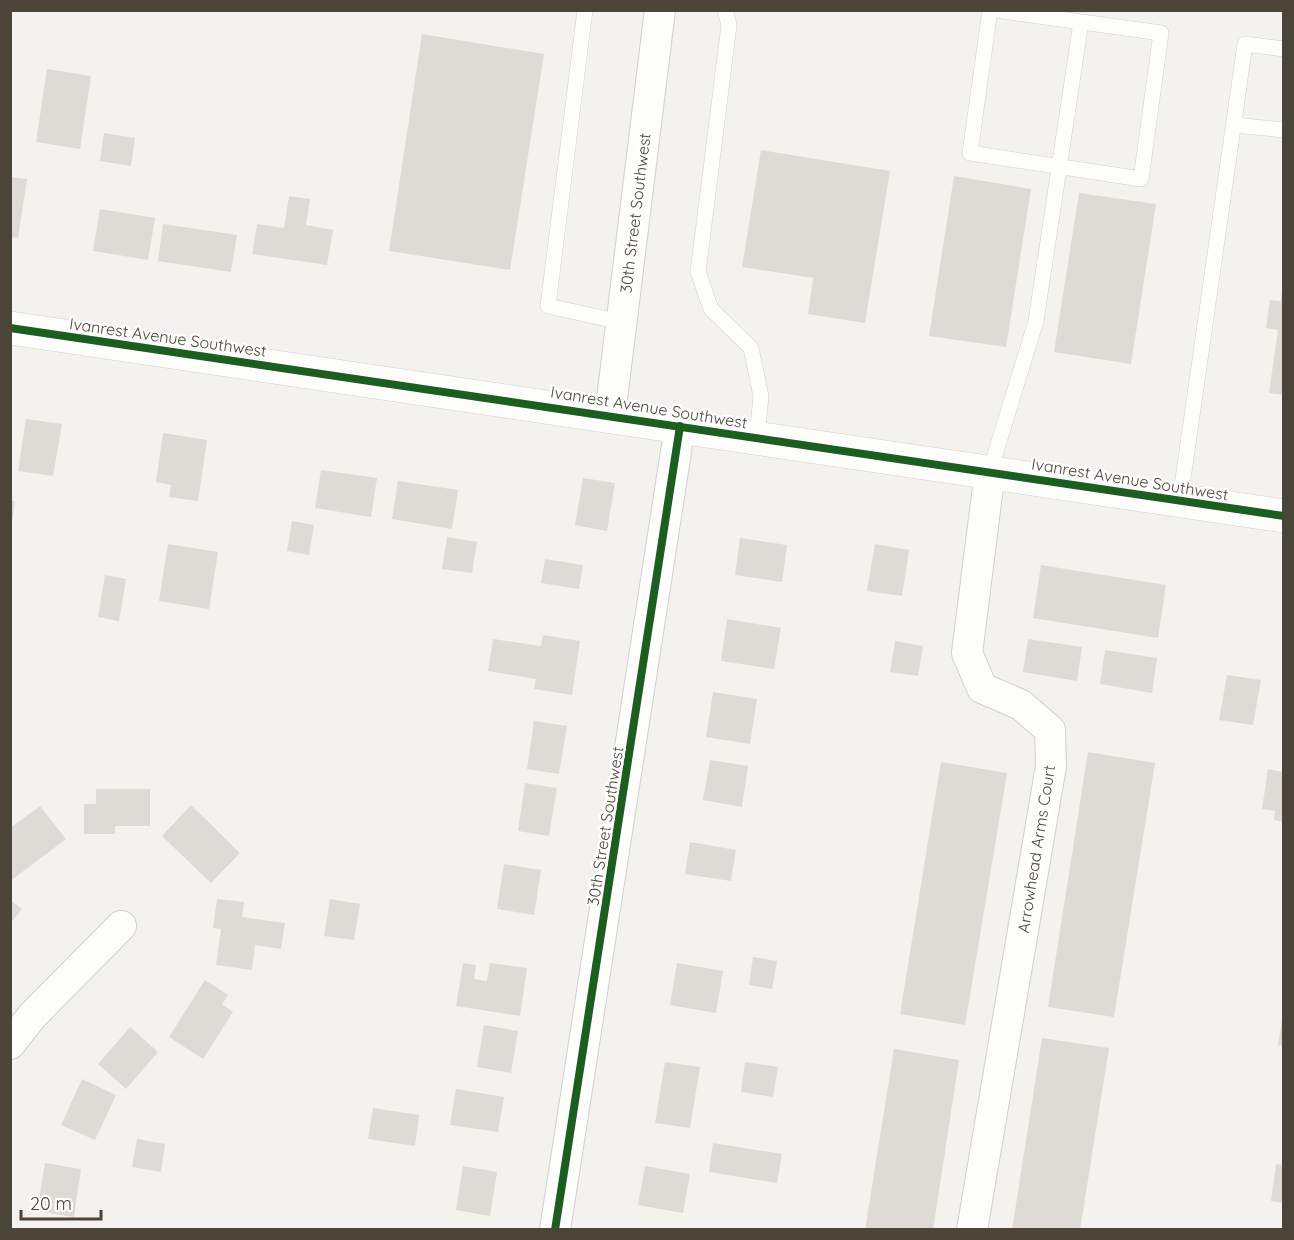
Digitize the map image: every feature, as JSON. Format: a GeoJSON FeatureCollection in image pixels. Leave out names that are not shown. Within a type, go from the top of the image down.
{"type":"FeatureCollection","features":[{"type":"Feature","properties":{"kind":"street","name":"30th Street Southwest"},"geometry":{"type":"LineString","coordinates":[[610,415],[654,11]]}},
{"type":"Feature","properties":{"kind":"street","name":"Ivanrest Avenue Southwest"},"geometry":{"type":"LineString","coordinates":[[10,327],[1284,516]]}},
{"type":"Feature","properties":{"kind":"street","name":"30th Street Southwest"},"geometry":{"type":"LineString","coordinates":[[555,1230],[680,426]]}},
{"type":"Feature","properties":{"kind":"street","name":"Arrowhead Arms Court"},"geometry":{"type":"LineString","coordinates":[[972,1230],[1051,766],[1050,730],[1021,705],[982,688],[967,654],[990,471]]}},
{"type":"Feature","properties":{"kind":"street"},"geometry":{"type":"LineString","coordinates":[[10,1044],[32,1016],[121,926]]}},
{"type":"Feature","properties":{"kind":"lane"},"geometry":{"type":"LineString","coordinates":[[585,10],[548,306],[621,322]]}},
{"type":"Feature","properties":{"kind":"lane"},"geometry":{"type":"LineString","coordinates":[[725,10],[729,25],[698,272],[711,309],[751,348],[761,396],[757,437]]}},
{"type":"Feature","properties":{"kind":"lane"},"geometry":{"type":"LineString","coordinates":[[990,10],[970,153],[1141,179],[1161,33],[995,10]]}},
{"type":"Feature","properties":{"kind":"lane"},"geometry":{"type":"LineString","coordinates":[[990,471],[1036,321],[1081,22]]}},
{"type":"Feature","properties":{"kind":"lane"},"geometry":{"type":"LineString","coordinates":[[1180,500],[1245,44],[1284,49]]}},
{"type":"Feature","properties":{"kind":"lane"},"geometry":{"type":"LineString","coordinates":[[1234,125],[1284,130]]}},
{"type":"Feature","properties":{"kind":"building"},"geometry":{"type":"Polygon","coordinates":[[[422,34],[544,54],[510,270],[389,251],[422,34]]]}},
{"type":"Feature","properties":{"kind":"building"},"geometry":{"type":"Polygon","coordinates":[[[47,69],[91,76],[80,149],[36,142],[47,69]]]}},
{"type":"Feature","properties":{"kind":"building"},"geometry":{"type":"Polygon","coordinates":[[[104,133],[135,138],[131,166],[100,161],[104,133]]]}},
{"type":"Feature","properties":{"kind":"building"},"geometry":{"type":"Polygon","coordinates":[[[761,150],[890,171],[865,323],[808,314],[813,278],[742,267],[761,150]]]}},
{"type":"Feature","properties":{"kind":"building"},"geometry":{"type":"Polygon","coordinates":[[[954,176],[1031,189],[1006,347],[929,336],[954,176]]]}},
{"type":"Feature","properties":{"kind":"building"},"geometry":{"type":"Polygon","coordinates":[[[10,177],[27,179],[18,238],[10,237],[10,177]]]}},
{"type":"Feature","properties":{"kind":"building"},"geometry":{"type":"Polygon","coordinates":[[[1079,193],[1156,204],[1131,364],[1054,352],[1079,193]]]}},
{"type":"Feature","properties":{"kind":"building"},"geometry":{"type":"Polygon","coordinates":[[[289,196],[310,199],[306,225],[333,230],[327,265],[252,254],[257,224],[284,228],[289,196]]]}},
{"type":"Feature","properties":{"kind":"building"},"geometry":{"type":"Polygon","coordinates":[[[100,209],[155,218],[148,260],[93,251],[100,209]]]}},
{"type":"Feature","properties":{"kind":"building"},"geometry":{"type":"Polygon","coordinates":[[[163,224],[237,235],[231,272],[158,261],[163,224]]]}},
{"type":"Feature","properties":{"kind":"building"},"geometry":{"type":"Polygon","coordinates":[[[1282,290],[1284,290],[1284,395],[1269,393],[1278,330],[1266,328],[1270,300],[1281,301],[1282,290]]]}},
{"type":"Feature","properties":{"kind":"building"},"geometry":{"type":"Polygon","coordinates":[[[26,419],[62,424],[53,476],[18,471],[26,419]]]}},
{"type":"Feature","properties":{"kind":"building"},"geometry":{"type":"Polygon","coordinates":[[[163,433],[207,440],[198,501],[169,497],[171,485],[156,482],[163,433]]]}},
{"type":"Feature","properties":{"kind":"building"},"geometry":{"type":"Polygon","coordinates":[[[321,470],[377,478],[371,517],[315,508],[321,470]]]}},
{"type":"Feature","properties":{"kind":"building"},"geometry":{"type":"Polygon","coordinates":[[[583,478],[615,483],[607,531],[575,525],[583,478]]]}},
{"type":"Feature","properties":{"kind":"building"},"geometry":{"type":"Polygon","coordinates":[[[398,481],[458,490],[452,529],[392,519],[398,481]]]}},
{"type":"Feature","properties":{"kind":"building"},"geometry":{"type":"Polygon","coordinates":[[[10,500],[15,501],[12,522],[10,522],[10,500]]]}},
{"type":"Feature","properties":{"kind":"building"},"geometry":{"type":"Polygon","coordinates":[[[292,521],[314,525],[309,555],[287,551],[292,521]]]}},
{"type":"Feature","properties":{"kind":"building"},"geometry":{"type":"Polygon","coordinates":[[[447,537],[477,542],[472,573],[442,569],[447,537]]]}},
{"type":"Feature","properties":{"kind":"building"},"geometry":{"type":"Polygon","coordinates":[[[740,538],[787,545],[782,582],[735,575],[740,538]]]}},
{"type":"Feature","properties":{"kind":"building"},"geometry":{"type":"Polygon","coordinates":[[[168,544],[218,552],[209,609],[159,601],[168,544]]]}},
{"type":"Feature","properties":{"kind":"building"},"geometry":{"type":"Polygon","coordinates":[[[875,544],[909,550],[902,596],[867,591],[875,544]]]}},
{"type":"Feature","properties":{"kind":"building"},"geometry":{"type":"Polygon","coordinates":[[[545,559],[583,565],[579,589],[541,583],[545,559]]]}},
{"type":"Feature","properties":{"kind":"building"},"geometry":{"type":"Polygon","coordinates":[[[1041,565],[1166,585],[1158,638],[1033,618],[1041,565]]]}},
{"type":"Feature","properties":{"kind":"building"},"geometry":{"type":"Polygon","coordinates":[[[105,575],[126,579],[119,621],[98,617],[105,575]]]}},
{"type":"Feature","properties":{"kind":"building"},"geometry":{"type":"Polygon","coordinates":[[[727,619],[781,628],[774,669],[721,661],[727,619]]]}},
{"type":"Feature","properties":{"kind":"building"},"geometry":{"type":"Polygon","coordinates":[[[543,635],[580,641],[572,695],[534,689],[536,679],[488,671],[493,639],[541,646],[543,635]]]}},
{"type":"Feature","properties":{"kind":"building"},"geometry":{"type":"Polygon","coordinates":[[[1028,639],[1082,647],[1077,681],[1023,672],[1028,639]]]}},
{"type":"Feature","properties":{"kind":"building"},"geometry":{"type":"Polygon","coordinates":[[[895,641],[923,646],[918,676],[890,672],[895,641]]]}},
{"type":"Feature","properties":{"kind":"building"},"geometry":{"type":"Polygon","coordinates":[[[1105,650],[1157,658],[1152,693],[1100,684],[1105,650]]]}},
{"type":"Feature","properties":{"kind":"building"},"geometry":{"type":"Polygon","coordinates":[[[1227,675],[1261,680],[1253,725],[1219,720],[1227,675]]]}},
{"type":"Feature","properties":{"kind":"building"},"geometry":{"type":"Polygon","coordinates":[[[713,692],[757,699],[750,744],[706,737],[713,692]]]}},
{"type":"Feature","properties":{"kind":"building"},"geometry":{"type":"Polygon","coordinates":[[[534,721],[567,726],[559,774],[527,769],[534,721]]]}},
{"type":"Feature","properties":{"kind":"building"},"geometry":{"type":"Polygon","coordinates":[[[1088,752],[1155,763],[1114,1017],[1048,1007],[1088,752]]]}},
{"type":"Feature","properties":{"kind":"building"},"geometry":{"type":"Polygon","coordinates":[[[710,760],[748,766],[742,807],[703,800],[710,760]]]}},
{"type":"Feature","properties":{"kind":"building"},"geometry":{"type":"Polygon","coordinates":[[[941,762],[1007,773],[965,1025],[900,1014],[941,762]]]}},
{"type":"Feature","properties":{"kind":"building"},"geometry":{"type":"Polygon","coordinates":[[[1268,769],[1284,772],[1284,822],[1274,820],[1275,811],[1262,809],[1268,769]]]}},
{"type":"Feature","properties":{"kind":"building"},"geometry":{"type":"Polygon","coordinates":[[[525,783],[557,788],[549,836],[518,831],[525,783]]]}},
{"type":"Feature","properties":{"kind":"building"},"geometry":{"type":"Polygon","coordinates":[[[96,789],[150,789],[150,826],[115,826],[115,834],[84,834],[84,804],[96,804],[96,789]]]}},
{"type":"Feature","properties":{"kind":"building"},"geometry":{"type":"Polygon","coordinates":[[[191,805],[240,853],[211,883],[162,836],[191,805]]]}},
{"type":"Feature","properties":{"kind":"building"},"geometry":{"type":"Polygon","coordinates":[[[40,806],[66,839],[13,879],[10,876],[10,828],[40,806]]]}},
{"type":"Feature","properties":{"kind":"building"},"geometry":{"type":"Polygon","coordinates":[[[690,842],[736,850],[731,881],[685,874],[690,842]]]}},
{"type":"Feature","properties":{"kind":"building"},"geometry":{"type":"Polygon","coordinates":[[[504,864],[541,870],[534,915],[497,909],[504,864]]]}},
{"type":"Feature","properties":{"kind":"building"},"geometry":{"type":"Polygon","coordinates":[[[217,899],[244,902],[242,917],[285,923],[281,949],[255,945],[252,970],[216,965],[221,929],[213,928],[217,899]]]}},
{"type":"Feature","properties":{"kind":"building"},"geometry":{"type":"Polygon","coordinates":[[[330,899],[360,904],[354,940],[324,936],[330,899]]]}},
{"type":"Feature","properties":{"kind":"building"},"geometry":{"type":"Polygon","coordinates":[[[10,900],[22,909],[10,924],[10,900]]]}},
{"type":"Feature","properties":{"kind":"building"},"geometry":{"type":"Polygon","coordinates":[[[753,957],[777,961],[772,989],[749,985],[753,957]]]}},
{"type":"Feature","properties":{"kind":"building"},"geometry":{"type":"Polygon","coordinates":[[[463,963],[476,965],[474,979],[487,981],[490,963],[527,968],[520,1016],[456,1006],[463,963]]]}},
{"type":"Feature","properties":{"kind":"building"},"geometry":{"type":"Polygon","coordinates":[[[677,963],[723,971],[716,1013],[670,1005],[677,963]]]}},
{"type":"Feature","properties":{"kind":"building"},"geometry":{"type":"Polygon","coordinates":[[[205,980],[228,995],[222,1004],[233,1012],[203,1059],[169,1037],[205,980]]]}},
{"type":"Feature","properties":{"kind":"building"},"geometry":{"type":"Polygon","coordinates":[[[1282,1020],[1284,1020],[1284,1046],[1278,1045],[1282,1020]]]}},
{"type":"Feature","properties":{"kind":"building"},"geometry":{"type":"Polygon","coordinates":[[[484,1025],[518,1031],[511,1073],[477,1067],[484,1025]]]}},
{"type":"Feature","properties":{"kind":"building"},"geometry":{"type":"Polygon","coordinates":[[[130,1027],[158,1052],[126,1089],[98,1064],[130,1027]]]}},
{"type":"Feature","properties":{"kind":"building"},"geometry":{"type":"Polygon","coordinates":[[[1042,1038],[1109,1048],[1080,1230],[1012,1230],[1042,1038]]]}},
{"type":"Feature","properties":{"kind":"building"},"geometry":{"type":"Polygon","coordinates":[[[894,1049],[959,1060],[933,1230],[865,1230],[894,1049]]]}},
{"type":"Feature","properties":{"kind":"building"},"geometry":{"type":"Polygon","coordinates":[[[665,1062],[700,1067],[690,1128],[655,1123],[665,1062]]]}},
{"type":"Feature","properties":{"kind":"building"},"geometry":{"type":"Polygon","coordinates":[[[745,1062],[778,1067],[773,1097],[741,1092],[745,1062]]]}},
{"type":"Feature","properties":{"kind":"building"},"geometry":{"type":"Polygon","coordinates":[[[82,1079],[116,1095],[95,1140],[61,1125],[82,1079]]]}},
{"type":"Feature","properties":{"kind":"building"},"geometry":{"type":"Polygon","coordinates":[[[456,1089],[504,1097],[498,1132],[450,1125],[456,1089]]]}},
{"type":"Feature","properties":{"kind":"building"},"geometry":{"type":"Polygon","coordinates":[[[373,1108],[419,1115],[415,1146],[368,1139],[373,1108]]]}},
{"type":"Feature","properties":{"kind":"building"},"geometry":{"type":"Polygon","coordinates":[[[137,1139],[165,1144],[161,1172],[132,1167],[137,1139]]]}},
{"type":"Feature","properties":{"kind":"building"},"geometry":{"type":"Polygon","coordinates":[[[713,1143],[782,1154],[777,1183],[709,1172],[713,1143]]]}},
{"type":"Feature","properties":{"kind":"building"},"geometry":{"type":"Polygon","coordinates":[[[45,1163],[81,1169],[74,1217],[37,1211],[45,1163]]]}},
{"type":"Feature","properties":{"kind":"building"},"geometry":{"type":"Polygon","coordinates":[[[1276,1164],[1284,1165],[1284,1203],[1271,1201],[1276,1164]]]}},
{"type":"Feature","properties":{"kind":"building"},"geometry":{"type":"Polygon","coordinates":[[[463,1166],[497,1172],[490,1216],[456,1210],[463,1166]]]}},
{"type":"Feature","properties":{"kind":"building"},"geometry":{"type":"Polygon","coordinates":[[[645,1166],[690,1174],[683,1213],[638,1205],[645,1166]]]}},
{"type":"Feature","properties":{"kind":"cycle path"},"geometry":{"type":"LineString","coordinates":[[10,328],[1284,516]]}},
{"type":"Feature","properties":{"kind":"cycle path"},"geometry":{"type":"LineString","coordinates":[[555,1230],[680,426]]}}]}
